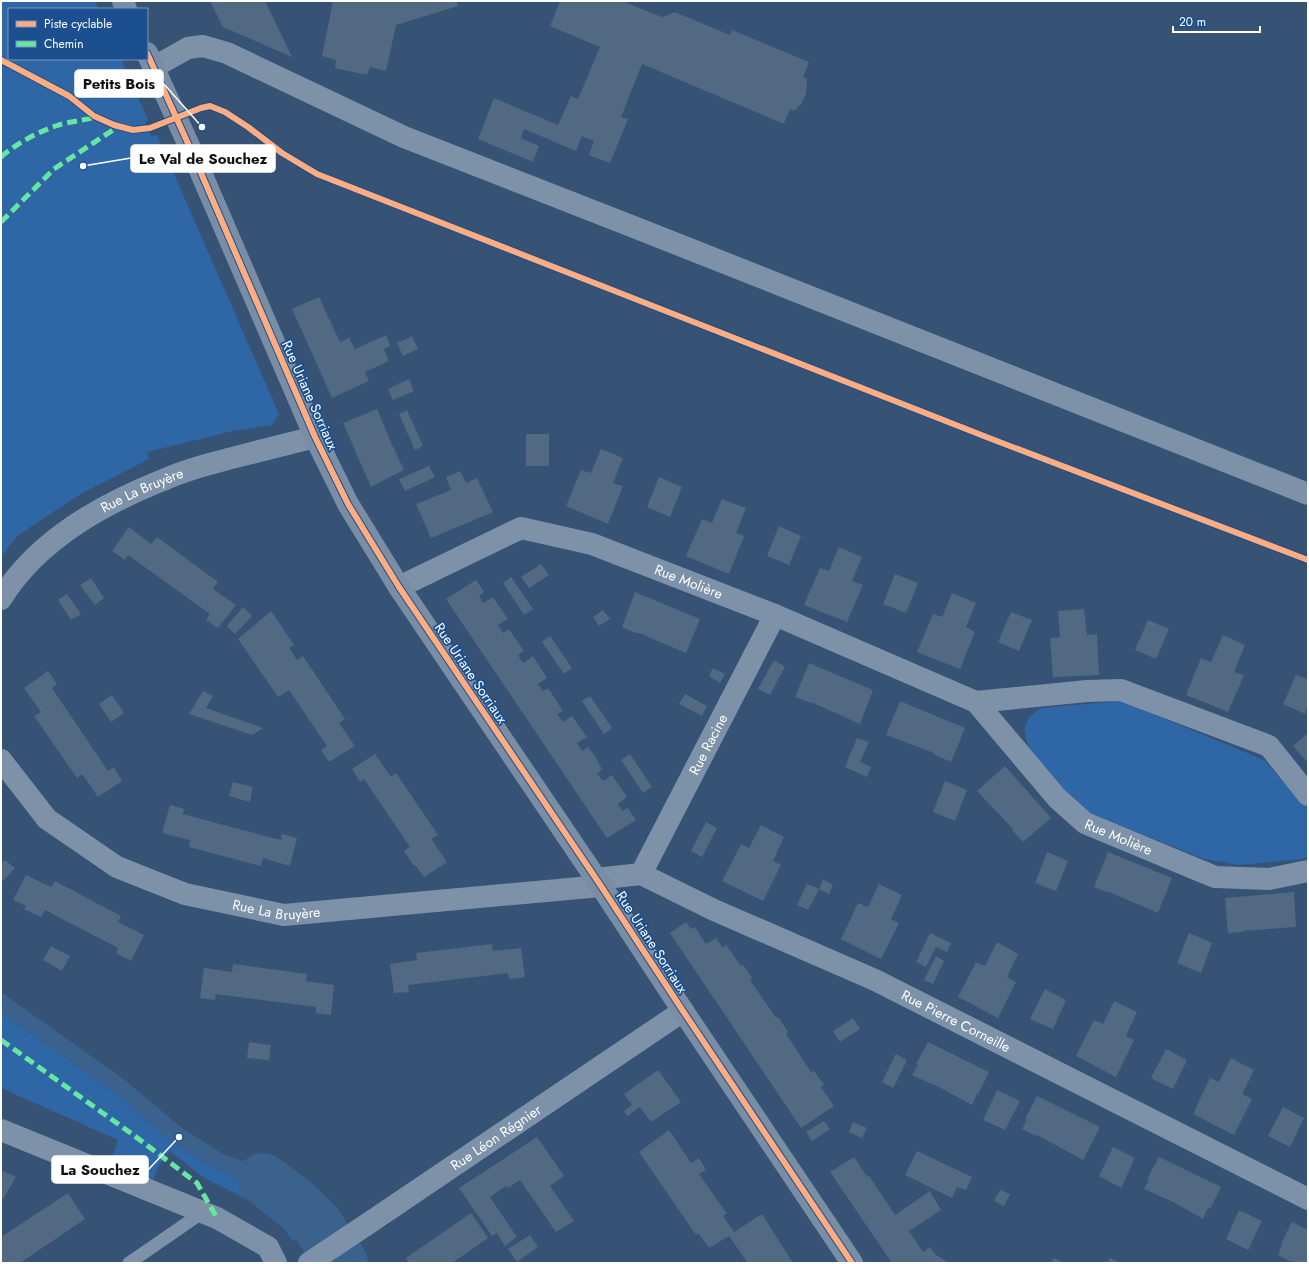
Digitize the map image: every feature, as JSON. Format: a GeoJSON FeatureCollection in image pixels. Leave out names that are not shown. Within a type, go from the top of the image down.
{"type":"FeatureCollection","features":[{"type":"Feature","properties":{"kind":"street"},"geometry":{"type":"LineString","coordinates":[[150,60],[188,48],[203,46],[227,53],[404,137],[1308,494]]}},
{"type":"Feature","properties":{"kind":"street","name":"Rue Uriane Sorriaux"},"geometry":{"type":"LineString","coordinates":[[150,60],[314,437],[348,504],[399,587],[852,1263]]}},
{"type":"Feature","properties":{"kind":"street","name":"Rue La Bruyère"},"geometry":{"type":"LineString","coordinates":[[1,600],[11,584],[31,561],[63,533],[117,500],[168,477],[198,467],[314,437]]}},
{"type":"Feature","properties":{"kind":"street","name":"Rue Molière"},"geometry":{"type":"LineString","coordinates":[[399,587],[521,528],[592,544],[775,615],[976,702],[1057,798],[1085,823],[1215,877],[1269,879],[1308,871]]}},
{"type":"Feature","properties":{"kind":"street","name":"Rue Racine"},"geometry":{"type":"LineString","coordinates":[[641,874],[775,615]]}},
{"type":"Feature","properties":{"kind":"street","name":"Rue Molière"},"geometry":{"type":"LineString","coordinates":[[976,702],[1088,691],[1121,690],[1269,746],[1308,795]]}},
{"type":"Feature","properties":{"kind":"street","name":"Rue La Bruyère"},"geometry":{"type":"LineString","coordinates":[[1,760],[47,819],[117,866],[185,894],[284,915],[598,882]]}},
{"type":"Feature","properties":{"kind":"street"},"geometry":{"type":"LineString","coordinates":[[598,882],[641,874]]}},
{"type":"Feature","properties":{"kind":"street","name":"Rue Pierre Corneille"},"geometry":{"type":"LineString","coordinates":[[641,874],[714,910],[875,980],[1308,1199]]}},
{"type":"Feature","properties":{"kind":"street","name":"Rue Léon Régnier"},"geometry":{"type":"LineString","coordinates":[[309,1263],[683,1011]]}},
{"type":"Feature","properties":{"kind":"street"},"geometry":{"type":"LineString","coordinates":[[1,1130],[217,1218],[268,1247],[276,1263]]}},
{"type":"Feature","properties":{"kind":"lane"},"geometry":{"type":"LineString","coordinates":[[129,1263],[203,1212]]}},
{"type":"Feature","properties":{"kind":"shaded area"},"geometry":{"type":"Polygon","coordinates":[[[1,1],[95,1],[98,8],[8,8],[8,60],[121,60],[148,120],[145,122],[151,136],[157,135],[279,414],[272,425],[233,431],[147,452],[149,459],[79,495],[17,536],[1,557],[1,1]]]}},
{"type":"Feature","properties":{"kind":"shaded area"},"geometry":{"type":"Polygon","coordinates":[[[1122,701],[1264,760],[1308,809],[1308,856],[1303,859],[1239,865],[1204,859],[1076,808],[1037,766],[1027,743],[1024,729],[1029,717],[1040,708],[1122,701]]]}},
{"type":"Feature","properties":{"kind":"shaded area"},"geometry":{"type":"Polygon","coordinates":[[[1,992],[125,1080],[182,1128],[223,1154],[272,1171],[308,1198],[325,1219],[306,1232],[293,1212],[279,1199],[206,1163],[172,1142],[117,1094],[1,1012],[1,992]]]}},
{"type":"Feature","properties":{"kind":"shaded area"},"geometry":{"type":"Polygon","coordinates":[[[1,1012],[117,1094],[172,1142],[206,1163],[279,1199],[293,1212],[306,1232],[293,1241],[284,1229],[248,1200],[204,1178],[170,1151],[159,1165],[153,1180],[110,1163],[118,1140],[1,1088],[1,1012]]]}},
{"type":"Feature","properties":{"kind":"building"},"geometry":{"type":"Polygon","coordinates":[[[210,1],[265,1],[292,57],[223,27],[210,1]]]}},
{"type":"Feature","properties":{"kind":"building"},"geometry":{"type":"Polygon","coordinates":[[[333,1],[457,1],[458,6],[396,25],[386,71],[370,67],[367,75],[335,68],[336,60],[322,56],[333,1]]]}},
{"type":"Feature","properties":{"kind":"building"},"geometry":{"type":"Polygon","coordinates":[[[560,1],[622,1],[662,17],[675,12],[730,35],[732,30],[809,62],[803,77],[807,79],[806,94],[801,104],[794,111],[790,109],[784,124],[642,64],[621,117],[628,119],[610,163],[589,155],[594,141],[582,136],[576,151],[524,129],[521,138],[539,146],[533,162],[478,139],[494,98],[558,125],[571,96],[578,99],[600,47],[550,26],[560,1]]]}},
{"type":"Feature","properties":{"kind":"building"},"geometry":{"type":"Polygon","coordinates":[[[319,297],[340,342],[349,338],[355,349],[386,335],[390,346],[384,349],[389,361],[365,372],[369,381],[332,398],[292,309],[319,297]]]}},
{"type":"Feature","properties":{"kind":"building"},"geometry":{"type":"Polygon","coordinates":[[[412,336],[418,349],[403,356],[397,343],[412,336]]]}},
{"type":"Feature","properties":{"kind":"building"},"geometry":{"type":"Polygon","coordinates":[[[409,379],[414,391],[393,400],[388,389],[409,379]]]}},
{"type":"Feature","properties":{"kind":"building"},"geometry":{"type":"Polygon","coordinates":[[[377,409],[404,470],[371,487],[343,423],[377,409]]]}},
{"type":"Feature","properties":{"kind":"building"},"geometry":{"type":"Polygon","coordinates":[[[407,410],[423,446],[415,450],[399,414],[407,410]]]}},
{"type":"Feature","properties":{"kind":"building"},"geometry":{"type":"Polygon","coordinates":[[[526,434],[549,434],[549,466],[526,466],[526,434]]]}},
{"type":"Feature","properties":{"kind":"building"},"geometry":{"type":"Polygon","coordinates":[[[601,449],[623,458],[613,483],[623,486],[608,524],[566,506],[581,470],[591,473],[601,449]]]}},
{"type":"Feature","properties":{"kind":"building"},"geometry":{"type":"Polygon","coordinates":[[[429,466],[435,477],[405,491],[399,479],[429,466]]]}},
{"type":"Feature","properties":{"kind":"building"},"geometry":{"type":"Polygon","coordinates":[[[460,471],[466,483],[477,478],[493,512],[431,538],[416,504],[451,490],[446,477],[460,471]]]}},
{"type":"Feature","properties":{"kind":"building"},"geometry":{"type":"Polygon","coordinates":[[[659,477],[682,487],[670,517],[647,507],[659,477]]]}},
{"type":"Feature","properties":{"kind":"building"},"geometry":{"type":"Polygon","coordinates":[[[722,499],[746,508],[736,533],[744,536],[729,574],[686,556],[702,519],[712,523],[722,499]]]}},
{"type":"Feature","properties":{"kind":"building"},"geometry":{"type":"Polygon","coordinates":[[[779,526],[801,536],[789,565],[767,556],[779,526]]]}},
{"type":"Feature","properties":{"kind":"building"},"geometry":{"type":"Polygon","coordinates":[[[129,527],[151,544],[157,537],[218,582],[213,589],[236,605],[218,628],[206,620],[210,614],[128,555],[125,560],[112,551],[129,527]]]}},
{"type":"Feature","properties":{"kind":"building"},"geometry":{"type":"Polygon","coordinates":[[[839,547],[862,557],[852,581],[863,585],[847,622],[804,605],[820,568],[829,571],[839,547]]]}},
{"type":"Feature","properties":{"kind":"building"},"geometry":{"type":"Polygon","coordinates":[[[541,564],[549,575],[529,588],[521,577],[541,564]]]}},
{"type":"Feature","properties":{"kind":"building"},"geometry":{"type":"Polygon","coordinates":[[[895,574],[918,583],[906,613],[883,604],[895,574]]]}},
{"type":"Feature","properties":{"kind":"building"},"geometry":{"type":"Polygon","coordinates":[[[511,577],[533,609],[524,615],[503,583],[511,577]]]}},
{"type":"Feature","properties":{"kind":"building"},"geometry":{"type":"Polygon","coordinates":[[[91,578],[104,598],[95,605],[80,585],[91,578]]]}},
{"type":"Feature","properties":{"kind":"building"},"geometry":{"type":"Polygon","coordinates":[[[476,580],[484,592],[479,596],[483,603],[493,597],[508,619],[498,625],[503,633],[509,629],[524,651],[518,655],[523,663],[533,656],[547,678],[538,684],[543,691],[548,688],[563,711],[557,714],[563,722],[572,716],[587,737],[577,743],[582,751],[588,747],[596,758],[602,769],[597,774],[603,781],[612,775],[627,797],[618,804],[622,811],[628,808],[636,820],[607,838],[446,599],[476,580]]]}},
{"type":"Feature","properties":{"kind":"building"},"geometry":{"type":"Polygon","coordinates":[[[635,592],[700,619],[686,653],[622,627],[635,592]]]}},
{"type":"Feature","properties":{"kind":"building"},"geometry":{"type":"Polygon","coordinates":[[[952,593],[976,603],[966,627],[975,632],[960,669],[917,652],[933,614],[942,617],[952,593]]]}},
{"type":"Feature","properties":{"kind":"building"},"geometry":{"type":"Polygon","coordinates":[[[67,594],[81,614],[71,620],[58,600],[67,594]]]}},
{"type":"Feature","properties":{"kind":"building"},"geometry":{"type":"Polygon","coordinates":[[[243,607],[252,616],[235,634],[227,626],[243,607]]]}},
{"type":"Feature","properties":{"kind":"building"},"geometry":{"type":"Polygon","coordinates":[[[1084,609],[1087,635],[1097,634],[1099,675],[1053,677],[1050,638],[1060,637],[1058,611],[1084,609]]]}},
{"type":"Feature","properties":{"kind":"building"},"geometry":{"type":"Polygon","coordinates":[[[603,610],[610,619],[599,626],[593,617],[603,610]]]}},
{"type":"Feature","properties":{"kind":"building"},"geometry":{"type":"Polygon","coordinates":[[[271,611],[294,645],[289,648],[297,660],[303,656],[345,719],[339,723],[355,746],[329,762],[321,750],[327,746],[289,690],[278,697],[238,639],[271,611]]]}},
{"type":"Feature","properties":{"kind":"building"},"geometry":{"type":"Polygon","coordinates":[[[1011,612],[1032,620],[1019,651],[998,642],[1011,612]]]}},
{"type":"Feature","properties":{"kind":"building"},"geometry":{"type":"Polygon","coordinates":[[[1148,620],[1169,629],[1156,659],[1135,650],[1148,620]]]}},
{"type":"Feature","properties":{"kind":"building"},"geometry":{"type":"Polygon","coordinates":[[[1223,635],[1245,645],[1234,672],[1244,675],[1228,712],[1186,695],[1201,658],[1211,662],[1223,635]]]}},
{"type":"Feature","properties":{"kind":"building"},"geometry":{"type":"Polygon","coordinates":[[[550,636],[572,668],[564,674],[542,642],[550,636]]]}},
{"type":"Feature","properties":{"kind":"building"},"geometry":{"type":"Polygon","coordinates":[[[774,660],[785,667],[770,695],[758,689],[774,660]]]}},
{"type":"Feature","properties":{"kind":"building"},"geometry":{"type":"Polygon","coordinates":[[[809,663],[873,690],[860,724],[811,702],[795,697],[809,663]]]}},
{"type":"Feature","properties":{"kind":"building"},"geometry":{"type":"Polygon","coordinates":[[[713,668],[725,674],[720,683],[709,676],[713,668]]]}},
{"type":"Feature","properties":{"kind":"building"},"geometry":{"type":"Polygon","coordinates":[[[48,671],[57,684],[52,688],[108,771],[114,767],[122,781],[98,797],[82,774],[77,778],[34,716],[41,712],[24,688],[48,671]]]}},
{"type":"Feature","properties":{"kind":"building"},"geometry":{"type":"Polygon","coordinates":[[[1296,675],[1308,679],[1308,706],[1305,714],[1283,704],[1296,675]]]}},
{"type":"Feature","properties":{"kind":"building"},"geometry":{"type":"Polygon","coordinates":[[[203,691],[213,696],[206,708],[263,728],[252,735],[189,714],[203,691]]]}},
{"type":"Feature","properties":{"kind":"building"},"geometry":{"type":"Polygon","coordinates":[[[685,694],[707,706],[702,716],[679,704],[685,694]]]}},
{"type":"Feature","properties":{"kind":"building"},"geometry":{"type":"Polygon","coordinates":[[[112,695],[124,713],[111,722],[99,704],[112,695]]]}},
{"type":"Feature","properties":{"kind":"building"},"geometry":{"type":"Polygon","coordinates":[[[590,696],[612,728],[604,734],[582,701],[590,696]]]}},
{"type":"Feature","properties":{"kind":"building"},"geometry":{"type":"Polygon","coordinates":[[[900,701],[965,728],[951,762],[933,754],[934,753],[886,735],[900,701]]]}},
{"type":"Feature","properties":{"kind":"building"},"geometry":{"type":"Polygon","coordinates":[[[1308,733],[1308,763],[1293,746],[1308,733]]]}},
{"type":"Feature","properties":{"kind":"building"},"geometry":{"type":"Polygon","coordinates":[[[857,738],[869,742],[860,762],[871,767],[867,777],[845,767],[857,738]]]}},
{"type":"Feature","properties":{"kind":"building"},"geometry":{"type":"Polygon","coordinates":[[[375,754],[391,777],[396,773],[438,835],[431,839],[447,862],[424,877],[415,865],[414,866],[404,851],[410,847],[364,779],[360,782],[352,769],[375,754]]]}},
{"type":"Feature","properties":{"kind":"building"},"geometry":{"type":"Polygon","coordinates":[[[630,754],[652,787],[643,793],[621,760],[630,754]]]}},
{"type":"Feature","properties":{"kind":"building"},"geometry":{"type":"Polygon","coordinates":[[[1005,766],[1051,818],[1023,842],[1012,830],[1013,829],[977,791],[1005,766]]]}},
{"type":"Feature","properties":{"kind":"building"},"geometry":{"type":"Polygon","coordinates":[[[945,781],[967,790],[955,821],[933,812],[945,781]]]}},
{"type":"Feature","properties":{"kind":"building"},"geometry":{"type":"Polygon","coordinates":[[[233,782],[253,787],[250,802],[229,796],[233,782]]]}},
{"type":"Feature","properties":{"kind":"building"},"geometry":{"type":"Polygon","coordinates":[[[170,805],[184,809],[183,814],[281,840],[282,834],[297,838],[290,866],[263,858],[261,866],[189,847],[190,840],[162,833],[170,805]]]}},
{"type":"Feature","properties":{"kind":"building"},"geometry":{"type":"Polygon","coordinates":[[[706,822],[717,828],[702,857],[691,851],[706,822]]]}},
{"type":"Feature","properties":{"kind":"building"},"geometry":{"type":"Polygon","coordinates":[[[761,825],[784,837],[773,861],[781,865],[763,901],[722,881],[741,844],[749,848],[761,825]]]}},
{"type":"Feature","properties":{"kind":"building"},"geometry":{"type":"Polygon","coordinates":[[[1047,852],[1068,861],[1056,891],[1035,883],[1047,852]]]}},
{"type":"Feature","properties":{"kind":"building"},"geometry":{"type":"Polygon","coordinates":[[[1108,852],[1172,878],[1158,913],[1094,887],[1108,852]]]}},
{"type":"Feature","properties":{"kind":"building"},"geometry":{"type":"Polygon","coordinates":[[[5,860],[15,868],[1,883],[1,864],[5,860]]]}},
{"type":"Feature","properties":{"kind":"building"},"geometry":{"type":"Polygon","coordinates":[[[26,875],[51,887],[55,881],[121,916],[118,922],[144,935],[131,961],[116,953],[118,948],[45,910],[41,917],[24,909],[26,906],[13,900],[26,875]]]}},
{"type":"Feature","properties":{"kind":"building"},"geometry":{"type":"Polygon","coordinates":[[[823,879],[833,885],[829,894],[819,889],[823,879]]]}},
{"type":"Feature","properties":{"kind":"building"},"geometry":{"type":"Polygon","coordinates":[[[807,884],[819,889],[808,910],[797,905],[807,884]]]}},
{"type":"Feature","properties":{"kind":"building"},"geometry":{"type":"Polygon","coordinates":[[[879,884],[902,895],[891,919],[899,923],[881,959],[841,939],[858,903],[868,907],[879,884]]]}},
{"type":"Feature","properties":{"kind":"building"},"geometry":{"type":"Polygon","coordinates":[[[1294,892],[1296,927],[1228,933],[1225,898],[1294,892]]]}},
{"type":"Feature","properties":{"kind":"building"},"geometry":{"type":"Polygon","coordinates":[[[686,922],[691,929],[695,927],[706,944],[716,938],[723,948],[726,945],[741,966],[743,965],[752,978],[750,980],[776,1018],[778,1017],[788,1032],[786,1034],[811,1072],[814,1071],[824,1085],[821,1087],[834,1106],[801,1128],[670,933],[686,922]]]}},
{"type":"Feature","properties":{"kind":"building"},"geometry":{"type":"Polygon","coordinates":[[[930,933],[951,943],[947,952],[936,947],[926,967],[916,962],[930,933]]]}},
{"type":"Feature","properties":{"kind":"building"},"geometry":{"type":"Polygon","coordinates":[[[1189,933],[1212,943],[1201,973],[1177,963],[1189,933]]]}},
{"type":"Feature","properties":{"kind":"building"},"geometry":{"type":"Polygon","coordinates":[[[997,942],[1018,954],[1007,977],[1016,982],[998,1018],[958,997],[976,962],[985,966],[997,942]]]}},
{"type":"Feature","properties":{"kind":"building"},"geometry":{"type":"Polygon","coordinates":[[[492,944],[493,951],[521,948],[525,977],[509,979],[508,973],[408,985],[409,992],[394,993],[390,964],[417,960],[416,953],[492,944]]]}},
{"type":"Feature","properties":{"kind":"building"},"geometry":{"type":"Polygon","coordinates":[[[51,946],[70,956],[62,971],[43,960],[51,946]]]}},
{"type":"Feature","properties":{"kind":"building"},"geometry":{"type":"Polygon","coordinates":[[[936,956],[944,961],[933,984],[924,980],[936,956]]]}},
{"type":"Feature","properties":{"kind":"building"},"geometry":{"type":"Polygon","coordinates":[[[233,964],[307,974],[306,981],[334,985],[331,1015],[316,1013],[316,1007],[216,994],[215,1000],[200,998],[204,968],[232,972],[233,964]]]}},
{"type":"Feature","properties":{"kind":"building"},"geometry":{"type":"Polygon","coordinates":[[[1045,989],[1066,1000],[1053,1029],[1030,1019],[1045,989]]]}},
{"type":"Feature","properties":{"kind":"building"},"geometry":{"type":"Polygon","coordinates":[[[1114,1001],[1137,1012],[1126,1036],[1134,1040],[1116,1077],[1076,1056],[1094,1020],[1103,1024],[1114,1001]]]}},
{"type":"Feature","properties":{"kind":"building"},"geometry":{"type":"Polygon","coordinates":[[[853,1018],[860,1029],[840,1042],[833,1031],[853,1018]]]}},
{"type":"Feature","properties":{"kind":"building"},"geometry":{"type":"Polygon","coordinates":[[[249,1042],[271,1045],[269,1060],[247,1058],[249,1042]]]}},
{"type":"Feature","properties":{"kind":"building"},"geometry":{"type":"Polygon","coordinates":[[[928,1042],[989,1072],[972,1105],[943,1089],[912,1075],[928,1042]]]}},
{"type":"Feature","properties":{"kind":"building"},"geometry":{"type":"Polygon","coordinates":[[[1166,1049],[1187,1060],[1173,1089],[1151,1078],[1166,1049]]]}},
{"type":"Feature","properties":{"kind":"building"},"geometry":{"type":"Polygon","coordinates":[[[896,1054],[907,1060],[893,1088],[882,1082],[896,1054]]]}},
{"type":"Feature","properties":{"kind":"building"},"geometry":{"type":"Polygon","coordinates":[[[1231,1058],[1254,1070],[1242,1094],[1252,1099],[1234,1135],[1193,1114],[1210,1078],[1219,1082],[1231,1058]]]}},
{"type":"Feature","properties":{"kind":"building"},"geometry":{"type":"Polygon","coordinates":[[[658,1070],[681,1102],[651,1122],[640,1107],[627,1116],[624,1111],[632,1105],[624,1094],[658,1070]]]}},
{"type":"Feature","properties":{"kind":"building"},"geometry":{"type":"Polygon","coordinates":[[[997,1090],[1020,1101],[1005,1130],[983,1120],[997,1090]]]}},
{"type":"Feature","properties":{"kind":"building"},"geometry":{"type":"Polygon","coordinates":[[[1037,1096],[1100,1127],[1083,1160],[1037,1135],[1036,1136],[1022,1129],[1027,1119],[1025,1119],[1037,1096]]]}},
{"type":"Feature","properties":{"kind":"building"},"geometry":{"type":"Polygon","coordinates":[[[1283,1107],[1304,1118],[1290,1147],[1268,1136],[1283,1107]]]}},
{"type":"Feature","properties":{"kind":"building"},"geometry":{"type":"Polygon","coordinates":[[[824,1121],[830,1129],[812,1141],[806,1132],[824,1121]]]}},
{"type":"Feature","properties":{"kind":"building"},"geometry":{"type":"Polygon","coordinates":[[[853,1122],[867,1128],[862,1138],[849,1132],[853,1122]]]}},
{"type":"Feature","properties":{"kind":"building"},"geometry":{"type":"Polygon","coordinates":[[[669,1130],[691,1163],[699,1158],[706,1170],[699,1174],[727,1214],[723,1216],[734,1232],[762,1214],[793,1263],[748,1263],[729,1236],[709,1248],[698,1233],[696,1235],[639,1152],[669,1130]]]}},
{"type":"Feature","properties":{"kind":"building"},"geometry":{"type":"Polygon","coordinates":[[[537,1137],[564,1176],[550,1186],[574,1221],[556,1232],[520,1180],[508,1188],[506,1186],[490,1197],[517,1237],[505,1246],[497,1233],[492,1236],[459,1188],[537,1137]]]}},
{"type":"Feature","properties":{"kind":"building"},"geometry":{"type":"Polygon","coordinates":[[[1113,1147],[1135,1158],[1121,1188],[1099,1176],[1113,1147]]]}},
{"type":"Feature","properties":{"kind":"building"},"geometry":{"type":"Polygon","coordinates":[[[917,1151],[972,1177],[966,1190],[957,1187],[952,1198],[905,1175],[917,1151]]]}},
{"type":"Feature","properties":{"kind":"building"},"geometry":{"type":"Polygon","coordinates":[[[854,1157],[867,1177],[869,1176],[895,1215],[930,1191],[941,1210],[909,1231],[923,1252],[930,1247],[935,1254],[949,1263],[892,1263],[830,1172],[854,1157]]]}},
{"type":"Feature","properties":{"kind":"building"},"geometry":{"type":"Polygon","coordinates":[[[1159,1157],[1221,1187],[1203,1219],[1175,1203],[1144,1189],[1149,1179],[1147,1179],[1159,1157]]]}},
{"type":"Feature","properties":{"kind":"building"},"geometry":{"type":"Polygon","coordinates":[[[3,1171],[16,1177],[3,1199],[1,1198],[1,1175],[3,1171]]]}},
{"type":"Feature","properties":{"kind":"building"},"geometry":{"type":"Polygon","coordinates":[[[1000,1190],[1010,1194],[1004,1206],[994,1201],[1000,1190]]]}},
{"type":"Feature","properties":{"kind":"building"},"geometry":{"type":"Polygon","coordinates":[[[68,1193],[85,1219],[20,1263],[1,1263],[1,1237],[68,1193]]]}},
{"type":"Feature","properties":{"kind":"building"},"geometry":{"type":"Polygon","coordinates":[[[1239,1210],[1262,1221],[1248,1250],[1226,1239],[1239,1210]]]}},
{"type":"Feature","properties":{"kind":"building"},"geometry":{"type":"Polygon","coordinates":[[[471,1213],[488,1238],[452,1263],[409,1263],[406,1258],[471,1213]]]}},
{"type":"Feature","properties":{"kind":"building"},"geometry":{"type":"Polygon","coordinates":[[[1292,1222],[1308,1230],[1308,1263],[1291,1262],[1278,1255],[1282,1245],[1281,1244],[1292,1222]]]}},
{"type":"Feature","properties":{"kind":"building"},"geometry":{"type":"Polygon","coordinates":[[[530,1235],[538,1247],[517,1262],[508,1249],[530,1235]]]}},
{"type":"Feature","properties":{"kind":"building"},"geometry":{"type":"Polygon","coordinates":[[[1054,1258],[1064,1263],[1051,1263],[1054,1258]]]}},
{"type":"Feature","properties":{"kind":"building"},"geometry":{"type":"Polygon","coordinates":[[[1110,1258],[1121,1263],[1107,1263],[1110,1258]]]}},
{"type":"Feature","properties":{"kind":"waterway"},"geometry":{"type":"LineString","coordinates":[[263,1179],[293,1201],[317,1224],[342,1263]]}},
{"type":"Feature","properties":{"kind":"marked path"},"geometry":{"type":"LineString","coordinates":[[1,157],[38,133],[62,124],[96,117]]}},
{"type":"Feature","properties":{"kind":"marked path"},"geometry":{"type":"LineString","coordinates":[[1,222],[54,169],[119,126]]}},
{"type":"Feature","properties":{"kind":"marked path"},"geometry":{"type":"LineString","coordinates":[[1,1040],[132,1134],[197,1183],[217,1218]]}},
{"type":"Feature","properties":{"kind":"cycle path"},"geometry":{"type":"LineString","coordinates":[[148,55],[195,159],[315,437],[348,504],[399,587],[601,886],[852,1263]]}},
{"type":"Feature","properties":{"kind":"cycle path"},"geometry":{"type":"LineString","coordinates":[[1,60],[69,96],[94,116],[114,125],[133,130],[150,128],[201,108],[210,106],[225,112],[248,127],[282,153],[317,174],[989,438],[1308,560]]}},
{"type":"Feature","properties":{"kind":"place","name":"Petits Bois"},"geometry":{"type":"Point","coordinates":[202,127]}},
{"type":"Feature","properties":{"kind":"place","name":"Le Val de Souchez"},"geometry":{"type":"Point","coordinates":[83,166]}},
{"type":"Feature","properties":{"kind":"place","name":"La Souchez"},"geometry":{"type":"Point","coordinates":[179,1137]}}]}
